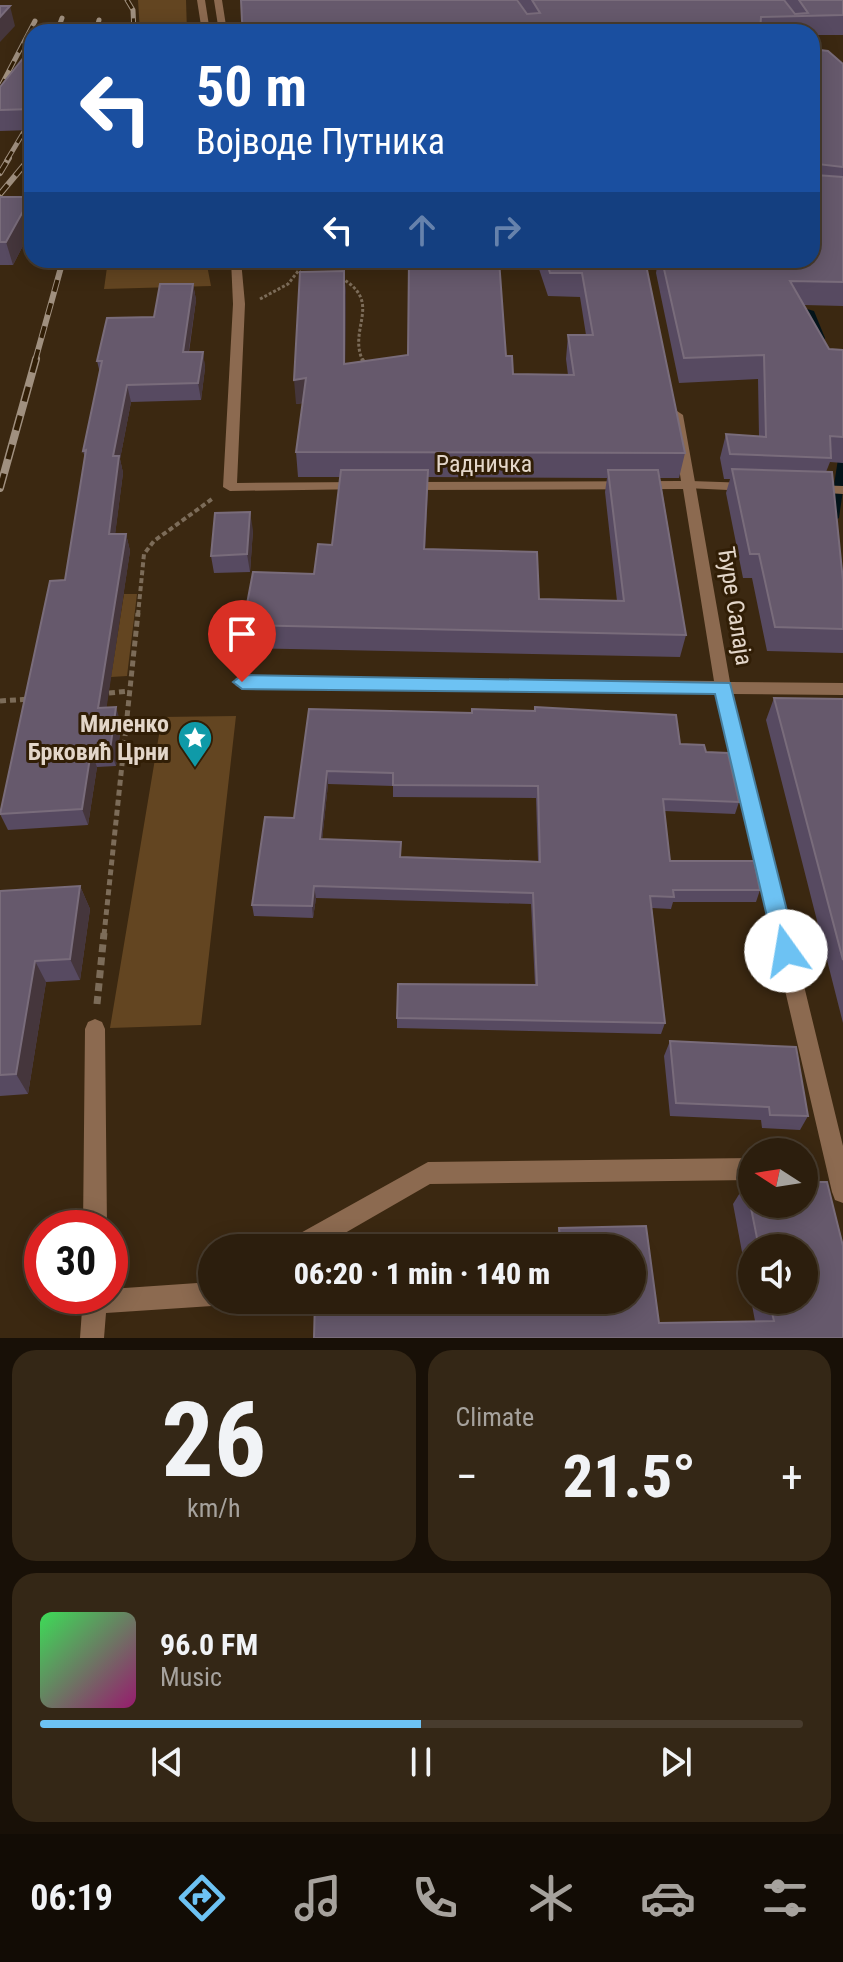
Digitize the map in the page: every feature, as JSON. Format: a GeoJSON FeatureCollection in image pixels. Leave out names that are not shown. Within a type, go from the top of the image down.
{"type":"FeatureCollection","features":[{"type":"Feature","properties":{"kind":"street"},"geometry":{"type":"LineString","coordinates":[[201,0],[205,24]]}},
{"type":"Feature","properties":{"kind":"street"},"geometry":{"type":"LineString","coordinates":[[218,0],[222,24]]}},
{"type":"Feature","properties":{"kind":"street"},"geometry":{"type":"LineString","coordinates":[[237,268],[239,304],[230,487],[371,486]]}},
{"type":"Feature","properties":{"kind":"street","name":"Ђуре Салаја"},"geometry":{"type":"LineString","coordinates":[[673,395],[691,485],[723,688],[843,1192]]}},
{"type":"Feature","properties":{"kind":"street","name":"Радничка"},"geometry":{"type":"LineString","coordinates":[[387,486],[691,485],[766,488]]}},
{"type":"Feature","properties":{"kind":"street"},"geometry":{"type":"LineString","coordinates":[[804,489],[843,490]]}},
{"type":"Feature","properties":{"kind":"street"},"geometry":{"type":"LineString","coordinates":[[242,682],[843,689]]}},
{"type":"Feature","properties":{"kind":"street"},"geometry":{"type":"LineString","coordinates":[[95,1029],[95,1210]]}},
{"type":"Feature","properties":{"kind":"street"},"geometry":{"type":"LineString","coordinates":[[321,1234],[428,1173],[738,1169]]}},
{"type":"Feature","properties":{"kind":"street"},"geometry":{"type":"LineString","coordinates":[[128,1298],[198,1295]]}},
{"type":"Feature","properties":{"kind":"street"},"geometry":{"type":"LineString","coordinates":[[92,1338],[94,1314]]}},
{"type":"Feature","properties":{"kind":"path"},"geometry":{"type":"LineString","coordinates":[[239,304],[276,293],[302,268]]}},
{"type":"Feature","properties":{"kind":"path"},"geometry":{"type":"LineString","coordinates":[[297,276],[309,276]]}},
{"type":"Feature","properties":{"kind":"path"},"geometry":{"type":"LineString","coordinates":[[334,276],[358,287],[363,297],[360,357],[373,370]]}},
{"type":"Feature","properties":{"kind":"path"},"geometry":{"type":"LineString","coordinates":[[95,1029],[129,691],[147,547],[230,487]]}},
{"type":"Feature","properties":{"kind":"path"},"geometry":{"type":"LineString","coordinates":[[109,693],[129,691]]}},
{"type":"Feature","properties":{"kind":"path"},"geometry":{"type":"LineString","coordinates":[[0,701],[35,698]]}},
{"type":"Feature","properties":{"kind":"shaded area"},"geometry":{"type":"Polygon","coordinates":[[[138,0],[186,0],[187,24],[140,24],[138,0]]]}},
{"type":"Feature","properties":{"kind":"shaded area"},"geometry":{"type":"Polygon","coordinates":[[[107,268],[208,268],[211,286],[104,289],[107,268]]]}},
{"type":"Feature","properties":{"kind":"shaded area"},"geometry":{"type":"Polygon","coordinates":[[[124,594],[137,594],[127,676],[111,677],[124,594]]]}},
{"type":"Feature","properties":{"kind":"shaded area"},"geometry":{"type":"Polygon","coordinates":[[[236,716],[201,1025],[110,1028],[162,717],[236,716]]]}},
{"type":"Feature","properties":{"kind":"building"},"geometry":{"type":"Polygon","coordinates":[[[241,0],[517,0],[527,14],[540,13],[532,0],[784,0],[795,14],[808,13],[799,0],[843,0],[843,15],[761,17],[761,24],[243,24],[241,0]]]}},
{"type":"Feature","properties":{"kind":"building"},"geometry":{"type":"Polygon","coordinates":[[[0,6],[10,6],[0,17],[0,6]]]}},
{"type":"Feature","properties":{"kind":"building"},"geometry":{"type":"Polygon","coordinates":[[[820,50],[828,51],[843,64],[843,167],[820,164],[820,50]]]}},
{"type":"Feature","properties":{"kind":"building"},"geometry":{"type":"Polygon","coordinates":[[[24,57],[24,109],[0,110],[0,87],[24,57]]]}},
{"type":"Feature","properties":{"kind":"building"},"geometry":{"type":"Polygon","coordinates":[[[820,175],[843,177],[843,282],[790,281],[829,349],[843,350],[843,437],[830,436],[831,458],[730,454],[726,434],[766,437],[764,355],[684,358],[664,268],[820,268],[820,175]]]}},
{"type":"Feature","properties":{"kind":"building"},"geometry":{"type":"Polygon","coordinates":[[[0,197],[24,197],[24,210],[6,242],[0,242],[0,197]]]}},
{"type":"Feature","properties":{"kind":"building"},"geometry":{"type":"Polygon","coordinates":[[[409,268],[500,268],[506,356],[512,356],[513,374],[574,375],[568,335],[593,335],[582,273],[550,273],[548,268],[647,268],[685,453],[296,452],[306,378],[294,380],[300,272],[344,271],[344,364],[408,355],[409,268]]]}},
{"type":"Feature","properties":{"kind":"building"},"geometry":{"type":"Polygon","coordinates":[[[160,284],[193,284],[183,352],[203,352],[198,383],[127,385],[113,456],[119,456],[109,534],[126,534],[98,708],[116,707],[110,750],[91,751],[82,809],[0,814],[50,581],[65,580],[86,450],[83,451],[102,361],[97,361],[107,318],[154,317],[160,284]]]}},
{"type":"Feature","properties":{"kind":"building"},"geometry":{"type":"Polygon","coordinates":[[[732,469],[832,472],[843,581],[843,629],[775,627],[759,554],[750,554],[732,469]]]}},
{"type":"Feature","properties":{"kind":"building"},"geometry":{"type":"Polygon","coordinates":[[[341,470],[428,470],[424,549],[537,552],[539,599],[624,601],[608,470],[658,470],[686,635],[243,625],[253,572],[314,574],[318,544],[332,545],[341,470]]]}},
{"type":"Feature","properties":{"kind":"building"},"geometry":{"type":"Polygon","coordinates":[[[250,512],[247,554],[211,556],[215,513],[250,512]]]}},
{"type":"Feature","properties":{"kind":"building"},"geometry":{"type":"Polygon","coordinates":[[[774,698],[843,699],[843,960],[774,698]]]}},
{"type":"Feature","properties":{"kind":"building"},"geometry":{"type":"Polygon","coordinates":[[[535,707],[676,715],[680,744],[704,745],[706,752],[728,753],[739,802],[663,799],[670,861],[754,861],[760,890],[673,890],[674,897],[650,896],[665,1023],[397,1018],[398,984],[537,985],[533,893],[314,886],[312,906],[252,905],[265,817],[294,818],[309,709],[472,713],[472,709],[535,711],[535,707]],[[327,771],[320,839],[401,842],[400,857],[540,862],[538,786],[393,785],[393,773],[327,771]]]}},
{"type":"Feature","properties":{"kind":"building"},"geometry":{"type":"Polygon","coordinates":[[[80,886],[70,959],[35,961],[16,1074],[0,1075],[0,891],[80,886]]]}},
{"type":"Feature","properties":{"kind":"building"},"geometry":{"type":"Polygon","coordinates":[[[670,1041],[796,1047],[808,1116],[770,1115],[769,1107],[676,1103],[670,1041]]]}},
{"type":"Feature","properties":{"kind":"building"},"geometry":{"type":"Polygon","coordinates":[[[818,1182],[827,1182],[843,1246],[843,1338],[314,1338],[315,1314],[646,1314],[646,1234],[560,1234],[559,1228],[646,1226],[659,1323],[774,1321],[772,1314],[818,1314],[818,1234],[756,1234],[753,1218],[818,1218],[818,1182]]]}},
{"type":"Feature","properties":{"kind":"waterway"},"geometry":{"type":"LineString","coordinates":[[810,311],[821,338]]}},
{"type":"Feature","properties":{"kind":"waterway"},"geometry":{"type":"LineString","coordinates":[[834,518],[843,459]]}},
{"type":"Feature","properties":{"kind":"railway"},"geometry":{"type":"LineString","coordinates":[[127,0],[133,10],[134,24]]}},
{"type":"Feature","properties":{"kind":"railway"},"geometry":{"type":"LineString","coordinates":[[60,24],[62,18]]}},
{"type":"Feature","properties":{"kind":"railway"},"geometry":{"type":"LineString","coordinates":[[98,24],[99,20]]}},
{"type":"Feature","properties":{"kind":"railway"},"geometry":{"type":"LineString","coordinates":[[0,88],[24,42]]}},
{"type":"Feature","properties":{"kind":"railway"},"geometry":{"type":"LineString","coordinates":[[7,160],[24,132]]}},
{"type":"Feature","properties":{"kind":"railway"},"geometry":{"type":"LineString","coordinates":[[0,173],[9,158]]}},
{"type":"Feature","properties":{"kind":"railway"},"geometry":{"type":"LineString","coordinates":[[0,194],[24,165]]}},
{"type":"Feature","properties":{"kind":"railway"},"geometry":{"type":"LineString","coordinates":[[35,361],[61,268]]}},
{"type":"Feature","properties":{"kind":"railway"},"geometry":{"type":"LineString","coordinates":[[0,488],[36,359]]}},
{"type":"Feature","properties":{"kind":"place","name":"Миленко Брковић Црни"},"geometry":{"type":"Point","coordinates":[195,769]}},
{"type":"Feature","properties":{"kind":"route"},"geometry":{"type":"LineString","coordinates":[[242,682],[723,688],[786,951]]}}]}
